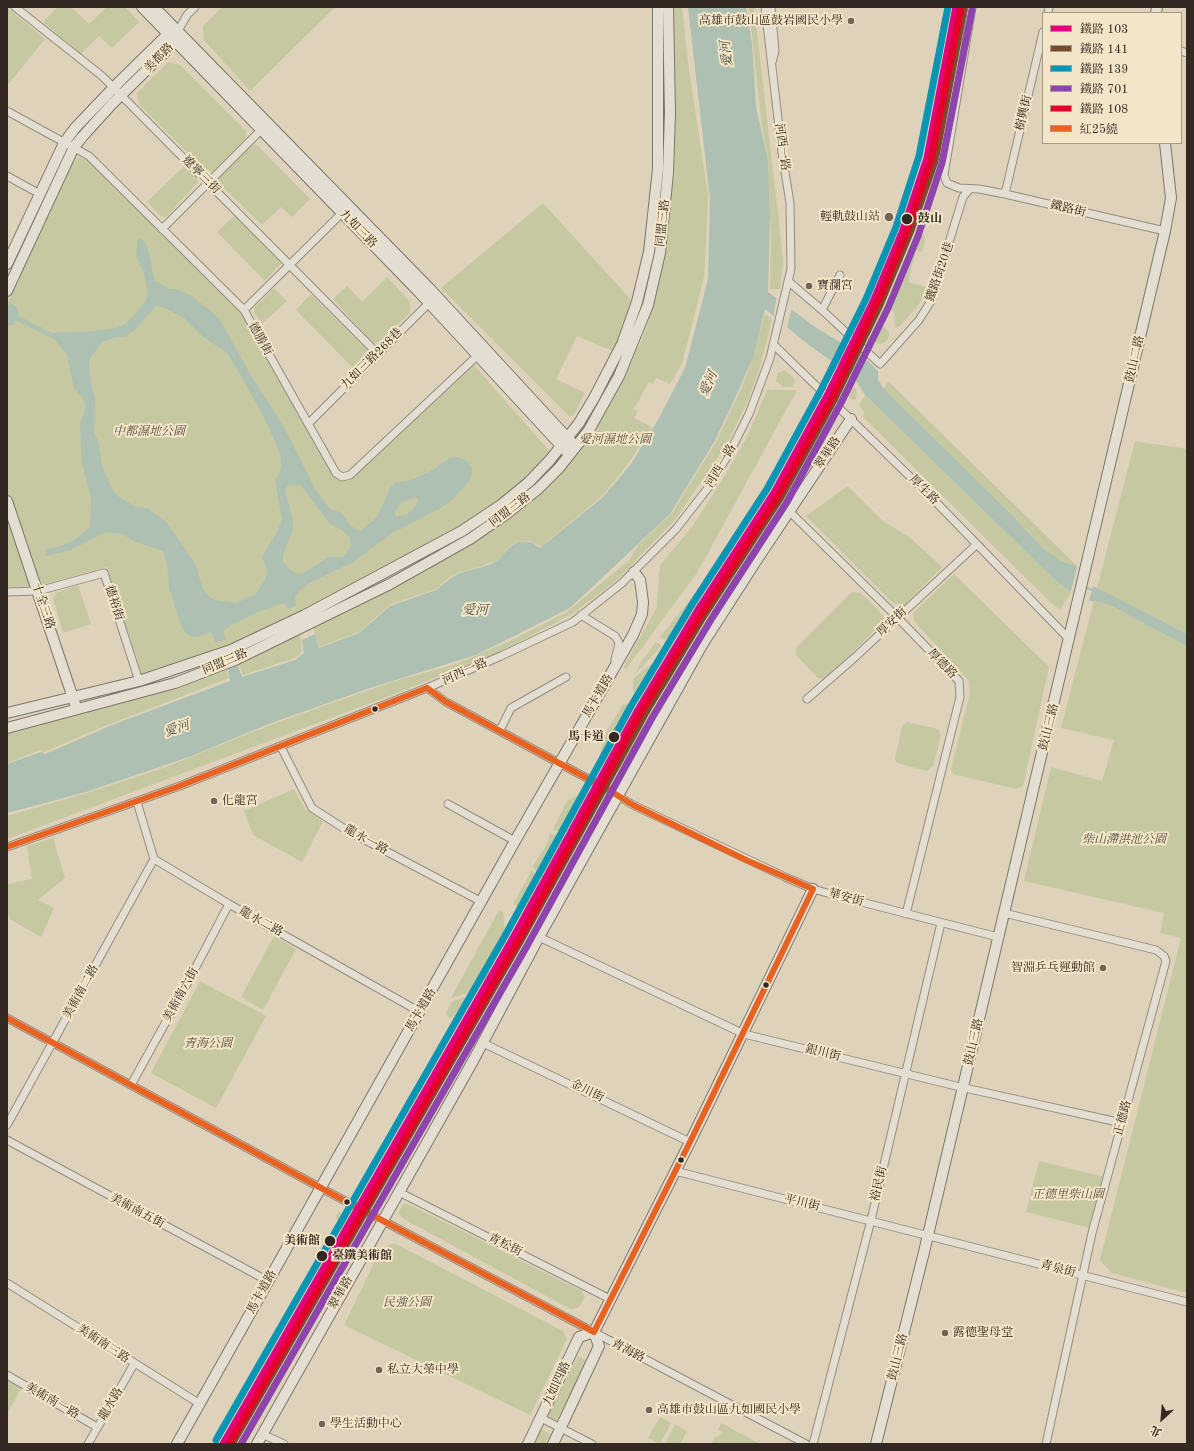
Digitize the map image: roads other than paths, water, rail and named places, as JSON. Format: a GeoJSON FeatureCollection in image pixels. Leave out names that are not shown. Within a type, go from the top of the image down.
{"type":"FeatureCollection","features":[{"type":"Feature","properties":{"kind":"street","name":"遼寧三街"},"geometry":{"type":"LineString","coordinates":[[15,7],[90,66],[113,87],[209,182],[377,353]]}},
{"type":"Feature","properties":{"kind":"street","name":"九如三路"},"geometry":{"type":"LineString","coordinates":[[142,7],[173,32],[345,209],[432,299],[573,451]]}},
{"type":"Feature","properties":{"kind":"street","name":"九如三路"},"geometry":{"type":"LineString","coordinates":[[154,7],[173,32],[176,42],[261,130],[345,209]]}},
{"type":"Feature","properties":{"kind":"street"},"geometry":{"type":"LineString","coordinates":[[173,32],[195,7]]}},
{"type":"Feature","properties":{"kind":"street","name":"同盟三路"},"geometry":{"type":"LineString","coordinates":[[7,713],[139,681],[231,650],[305,615],[462,531],[501,505],[529,482],[565,442],[579,423],[622,344],[637,302],[649,252],[658,169],[658,7]]}},
{"type":"Feature","properties":{"kind":"street","name":"同盟三路"},"geometry":{"type":"LineString","coordinates":[[7,728],[77,711],[175,683],[234,660],[390,584],[470,539],[506,514],[538,489],[573,451],[589,430],[616,382],[631,349],[648,305],[660,253],[668,173],[670,113],[668,7]]}},
{"type":"Feature","properties":{"kind":"street","name":"河西一路"},"geometry":{"type":"LineString","coordinates":[[7,847],[137,802],[281,747],[427,688],[501,656],[573,622],[634,572],[687,517],[720,468],[749,414],[762,382],[774,345],[791,269],[792,249],[790,203],[771,64],[765,7]]}},
{"type":"Feature","properties":{"kind":"street","name":"河西一路"},"geometry":{"type":"LineString","coordinates":[[771,7],[775,51],[771,64]]}},
{"type":"Feature","properties":{"kind":"street","name":"鐵路街"},"geometry":{"type":"LineString","coordinates":[[972,7],[944,175],[947,183],[951,186],[969,190],[979,189],[1004,194],[1166,231]]}},
{"type":"Feature","properties":{"kind":"street","name":"美都路"},"geometry":{"type":"LineString","coordinates":[[7,264],[64,142],[113,87],[173,32]]}},
{"type":"Feature","properties":{"kind":"street","name":"樹興街"},"geometry":{"type":"LineString","coordinates":[[1004,194],[1042,36]]}},
{"type":"Feature","properties":{"kind":"street","name":"美都路"},"geometry":{"type":"LineString","coordinates":[[7,290],[10,275],[74,148],[83,136],[176,42]]}},
{"type":"Feature","properties":{"kind":"street","name":"德勝街"},"geometry":{"type":"LineString","coordinates":[[7,111],[89,156],[244,310],[336,473],[342,477],[350,475],[478,355]]}},
{"type":"Feature","properties":{"kind":"street"},"geometry":{"type":"LineString","coordinates":[[162,229],[261,130]]}},
{"type":"Feature","properties":{"kind":"street","name":"鼓山二路"},"geometry":{"type":"LineString","coordinates":[[1069,639],[1166,231],[1171,198],[1165,144]]}},
{"type":"Feature","properties":{"kind":"street"},"geometry":{"type":"LineString","coordinates":[[7,176],[40,194]]}},
{"type":"Feature","properties":{"kind":"street","name":"鐵路街20巷"},"geometry":{"type":"LineString","coordinates":[[822,310],[880,364],[919,320],[928,306],[939,278],[963,198],[969,190]]}},
{"type":"Feature","properties":{"kind":"street"},"geometry":{"type":"LineString","coordinates":[[244,310],[345,209]]}},
{"type":"Feature","properties":{"kind":"street"},"geometry":{"type":"LineString","coordinates":[[788,281],[822,310],[840,275]]}},
{"type":"Feature","properties":{"kind":"street","name":"九如三路"},"geometry":{"type":"LineString","coordinates":[[432,299],[478,355],[565,442]]}},
{"type":"Feature","properties":{"kind":"street","name":"九如三路268巷"},"geometry":{"type":"LineString","coordinates":[[308,424],[432,299]]}},
{"type":"Feature","properties":{"kind":"street"},"geometry":{"type":"LineString","coordinates":[[637,302],[648,305]]}},
{"type":"Feature","properties":{"kind":"street","name":"厚生路"},"geometry":{"type":"LineString","coordinates":[[774,345],[931,497],[1069,639]]}},
{"type":"Feature","properties":{"kind":"street"},"geometry":{"type":"LineString","coordinates":[[605,376],[616,382]]}},
{"type":"Feature","properties":{"kind":"street","name":"翠華路"},"geometry":{"type":"LineString","coordinates":[[257,1444],[483,1043],[539,937],[619,797],[702,645],[850,419]]}},
{"type":"Feature","properties":{"kind":"street","name":"十全三路"},"geometry":{"type":"LineString","coordinates":[[7,501],[77,711]]}},
{"type":"Feature","properties":{"kind":"street","name":"厚德路"},"geometry":{"type":"LineString","coordinates":[[790,512],[897,617],[959,681],[961,692],[906,914]]}},
{"type":"Feature","properties":{"kind":"street","name":"厚安街"},"geometry":{"type":"LineString","coordinates":[[807,699],[853,659],[976,544]]}},
{"type":"Feature","properties":{"kind":"street","name":"馬卡道路"},"geometry":{"type":"LineString","coordinates":[[177,1444],[515,841],[633,635],[642,614],[641,584],[634,572]]}},
{"type":"Feature","properties":{"kind":"street","name":"德裕街"},"geometry":{"type":"LineString","coordinates":[[7,592],[38,591],[104,573],[139,681]]}},
{"type":"Feature","properties":{"kind":"street"},"geometry":{"type":"LineString","coordinates":[[581,615],[618,640],[618,648],[610,675]]}},
{"type":"Feature","properties":{"kind":"street","name":"鼓山三路"},"geometry":{"type":"LineString","coordinates":[[876,1444],[928,1235],[1069,639]]}},
{"type":"Feature","properties":{"kind":"street"},"geometry":{"type":"LineString","coordinates":[[500,730],[511,708],[566,677]]}},
{"type":"Feature","properties":{"kind":"street","name":"華安街"},"geometry":{"type":"LineString","coordinates":[[427,688],[446,702],[500,730],[633,805],[726,850],[813,889],[998,937]]}},
{"type":"Feature","properties":{"kind":"street","name":"龍水一路"},"geometry":{"type":"LineString","coordinates":[[281,747],[312,808],[348,831],[482,902]]}},
{"type":"Feature","properties":{"kind":"street"},"geometry":{"type":"LineString","coordinates":[[137,802],[154,859]]}},
{"type":"Feature","properties":{"kind":"street"},"geometry":{"type":"LineString","coordinates":[[448,804],[515,841]]}},
{"type":"Feature","properties":{"kind":"street","name":"龍水二路"},"geometry":{"type":"LineString","coordinates":[[154,859],[229,904],[420,1012]]}},
{"type":"Feature","properties":{"kind":"street","name":"美術南二路"},"geometry":{"type":"LineString","coordinates":[[7,1125],[154,859]]}},
{"type":"Feature","properties":{"kind":"street"},"geometry":{"type":"LineString","coordinates":[[594,1332],[744,1034],[813,889]]}},
{"type":"Feature","properties":{"kind":"street","name":"美術南六街"},"geometry":{"type":"LineString","coordinates":[[130,1085],[196,969],[229,904]]}},
{"type":"Feature","properties":{"kind":"street","name":"正德路"},"geometry":{"type":"LineString","coordinates":[[1004,913],[1156,950],[1164,956],[1166,961],[1082,1276],[1046,1444]]}},
{"type":"Feature","properties":{"kind":"street","name":"裕民街"},"geometry":{"type":"LineString","coordinates":[[813,1444],[871,1220],[941,923]]}},
{"type":"Feature","properties":{"kind":"street","name":"銀川街"},"geometry":{"type":"LineString","coordinates":[[539,937],[744,1034],[963,1088],[1122,1123]]}},
{"type":"Feature","properties":{"kind":"street","name":"青海路"},"geometry":{"type":"LineString","coordinates":[[7,1018],[320,1188],[806,1444]]}},
{"type":"Feature","properties":{"kind":"street","name":"金川街"},"geometry":{"type":"LineString","coordinates":[[483,1043],[690,1142]]}},
{"type":"Feature","properties":{"kind":"street","name":"美術南五街"},"geometry":{"type":"LineString","coordinates":[[7,1140],[268,1281]]}},
{"type":"Feature","properties":{"kind":"street","name":"平川街"},"geometry":{"type":"LineString","coordinates":[[675,1171],[928,1235]]}},
{"type":"Feature","properties":{"kind":"street","name":"青松街"},"geometry":{"type":"LineString","coordinates":[[399,1192],[610,1299]]}},
{"type":"Feature","properties":{"kind":"street","name":"青泉街"},"geometry":{"type":"LineString","coordinates":[[928,1235],[1187,1302]]}},
{"type":"Feature","properties":{"kind":"street","name":"美術南三路"},"geometry":{"type":"LineString","coordinates":[[7,1283],[200,1404]]}},
{"type":"Feature","properties":{"kind":"street","name":"九如四路"},"geometry":{"type":"LineString","coordinates":[[528,1444],[579,1337],[594,1332],[599,1346],[553,1444]]}},
{"type":"Feature","properties":{"kind":"street","name":"龍水路"},"geometry":{"type":"LineString","coordinates":[[88,1444],[134,1364]]}},
{"type":"Feature","properties":{"kind":"street","name":"美術南一路"},"geometry":{"type":"LineString","coordinates":[[7,1375],[98,1427]]}},
{"type":"Feature","properties":{"kind":"street"},"geometry":{"type":"LineString","coordinates":[[541,1418],[592,1444]]}},
{"type":"Feature","properties":{"kind":"street"},"geometry":{"type":"LineString","coordinates":[[262,1434],[284,1444]]}},
{"type":"Feature","properties":{"kind":"water","name":"愛河"},"geometry":{"type":"Polygon","coordinates":[[[688,7],[746,7],[752,43],[756,107],[768,160],[770,216],[768,292],[818,329],[863,356],[878,371],[878,380],[884,389],[1010,513],[1043,548],[1061,561],[1077,566],[1071,592],[1056,581],[865,395],[852,375],[810,346],[765,309],[753,358],[730,409],[714,442],[670,514],[570,608],[476,655],[370,688],[266,725],[189,757],[86,792],[7,813],[7,764],[41,752],[45,754],[112,725],[230,681],[227,665],[236,661],[242,677],[295,660],[304,653],[302,640],[315,634],[319,648],[359,633],[390,606],[436,590],[452,577],[460,573],[489,565],[498,560],[510,547],[518,542],[531,542],[540,548],[603,497],[631,464],[659,418],[685,368],[708,279],[710,199],[688,7]]]}},
{"type":"Feature","properties":{"kind":"water"},"geometry":{"type":"Polygon","coordinates":[[[138,239],[142,239],[145,242],[149,252],[154,280],[170,289],[176,289],[192,296],[219,318],[250,374],[284,427],[314,487],[330,509],[342,513],[350,525],[354,528],[360,531],[373,521],[379,514],[390,488],[395,483],[411,480],[431,471],[450,458],[458,457],[466,461],[472,468],[472,473],[469,481],[451,501],[439,509],[391,534],[353,562],[308,584],[300,590],[295,597],[296,606],[287,609],[285,604],[280,604],[256,613],[223,631],[226,639],[216,643],[211,632],[193,637],[187,634],[181,626],[169,588],[167,563],[163,551],[136,542],[122,534],[106,532],[71,550],[45,556],[45,549],[55,548],[73,541],[90,527],[91,497],[82,464],[80,424],[86,408],[83,398],[74,389],[67,355],[54,339],[15,320],[13,325],[7,325],[7,309],[10,303],[17,307],[19,316],[52,333],[84,332],[117,328],[127,323],[146,301],[148,291],[143,271],[136,255],[138,239]],[[156,306],[134,331],[125,337],[117,337],[102,342],[90,358],[89,365],[91,384],[95,397],[94,433],[98,440],[102,466],[113,491],[119,497],[136,507],[148,508],[167,523],[196,565],[202,587],[209,597],[215,600],[236,603],[256,594],[265,579],[267,570],[262,557],[278,530],[282,519],[275,481],[281,469],[281,456],[265,419],[227,353],[202,336],[184,318],[163,307],[156,306]],[[300,485],[287,486],[285,491],[293,519],[293,529],[283,555],[283,562],[293,572],[302,574],[328,557],[343,557],[350,548],[351,544],[349,537],[342,530],[330,524],[300,485]],[[416,497],[400,503],[395,513],[396,516],[405,515],[412,511],[419,500],[416,497]]]}},
{"type":"Feature","properties":{"kind":"water"},"geometry":{"type":"Polygon","coordinates":[[[1093,586],[1187,634],[1187,646],[1114,607],[1101,602],[1089,601],[1093,586]]]}},
{"type":"Feature","properties":{"kind":"waterway"},"geometry":{"type":"LineString","coordinates":[[1085,587],[1094,591]]}},
{"type":"Feature","properties":{"kind":"rail line","name":"139"},"geometry":{"type":"LineString","coordinates":[[216,1440],[506,934],[631,706],[691,606],[767,489],[821,390],[866,299],[896,227],[919,156],[948,7]]}},
{"type":"Feature","properties":{"kind":"rail line","name":"103"},"geometry":{"type":"LineString","coordinates":[[223,1444],[513,938],[638,710],[698,610],[774,493],[828,394],[873,302],[903,230],[927,158],[956,7]]}},
{"type":"Feature","properties":{"kind":"rail line","name":"108"},"geometry":{"type":"LineString","coordinates":[[229,1444],[527,925],[641,712],[702,613],[778,496],[833,396],[882,292],[907,231],[931,160],[961,7]]}},
{"type":"Feature","properties":{"kind":"rail line","name":"141"},"geometry":{"type":"LineString","coordinates":[[232,1444],[520,942],[645,714],[705,614],[781,497],[835,398],[880,305],[910,233],[935,161],[964,9]]}},
{"type":"Feature","properties":{"kind":"rail line","name":"701"},"geometry":{"type":"LineString","coordinates":[[241,1444],[527,946],[652,718],[712,618],[787,502],[842,401],[888,308],[918,236],[942,163],[972,10]]}},
{"type":"Feature","properties":{"kind":"place","name":"高雄市鼓山區鼓岩國民小學"},"geometry":{"type":"Point","coordinates":[851,21]}},
{"type":"Feature","properties":{"kind":"place","name":"輕軌鼓山站"},"geometry":{"type":"Point","coordinates":[889,217]}},
{"type":"Feature","properties":{"kind":"place","name":"鼓山"},"geometry":{"type":"Point","coordinates":[907,219]}},
{"type":"Feature","properties":{"kind":"place","name":"寶瀾宮"},"geometry":{"type":"Point","coordinates":[809,286]}},
{"type":"Feature","properties":{"kind":"place","name":"馬卡道"},"geometry":{"type":"Point","coordinates":[614,737]}},
{"type":"Feature","properties":{"kind":"place","name":"化龍宮"},"geometry":{"type":"Point","coordinates":[214,801]}},
{"type":"Feature","properties":{"kind":"place","name":"智淵乒乓運動館"},"geometry":{"type":"Point","coordinates":[1103,968]}},
{"type":"Feature","properties":{"kind":"place","name":"美術館"},"geometry":{"type":"Point","coordinates":[330,1241]}},
{"type":"Feature","properties":{"kind":"place","name":"臺鐵美術館"},"geometry":{"type":"Point","coordinates":[322,1256]}},
{"type":"Feature","properties":{"kind":"place","name":"露德聖母堂"},"geometry":{"type":"Point","coordinates":[945,1333]}},
{"type":"Feature","properties":{"kind":"place","name":"私立大榮中學"},"geometry":{"type":"Point","coordinates":[379,1370]}},
{"type":"Feature","properties":{"kind":"place","name":"高雄市鼓山區九如國民小學"},"geometry":{"type":"Point","coordinates":[649,1410]}},
{"type":"Feature","properties":{"kind":"place","name":"學生活動中心"},"geometry":{"type":"Point","coordinates":[322,1424]}},
{"type":"Feature","properties":{"kind":"park label","name":"中都濕地公園"},"geometry":{"type":"Point","coordinates":[149,432]}},
{"type":"Feature","properties":{"kind":"park label","name":"愛河濕地公園"},"geometry":{"type":"Point","coordinates":[615,440]}},
{"type":"Feature","properties":{"kind":"park label","name":"柴山滯洪池公園"},"geometry":{"type":"Point","coordinates":[1124,840]}},
{"type":"Feature","properties":{"kind":"park label","name":"青海公園"},"geometry":{"type":"Point","coordinates":[208,1044]}},
{"type":"Feature","properties":{"kind":"park label","name":"正德里柴山園"},"geometry":{"type":"Point","coordinates":[1068,1195]}},
{"type":"Feature","properties":{"kind":"park label","name":"民強公園"},"geometry":{"type":"Point","coordinates":[407,1303]}}]}
